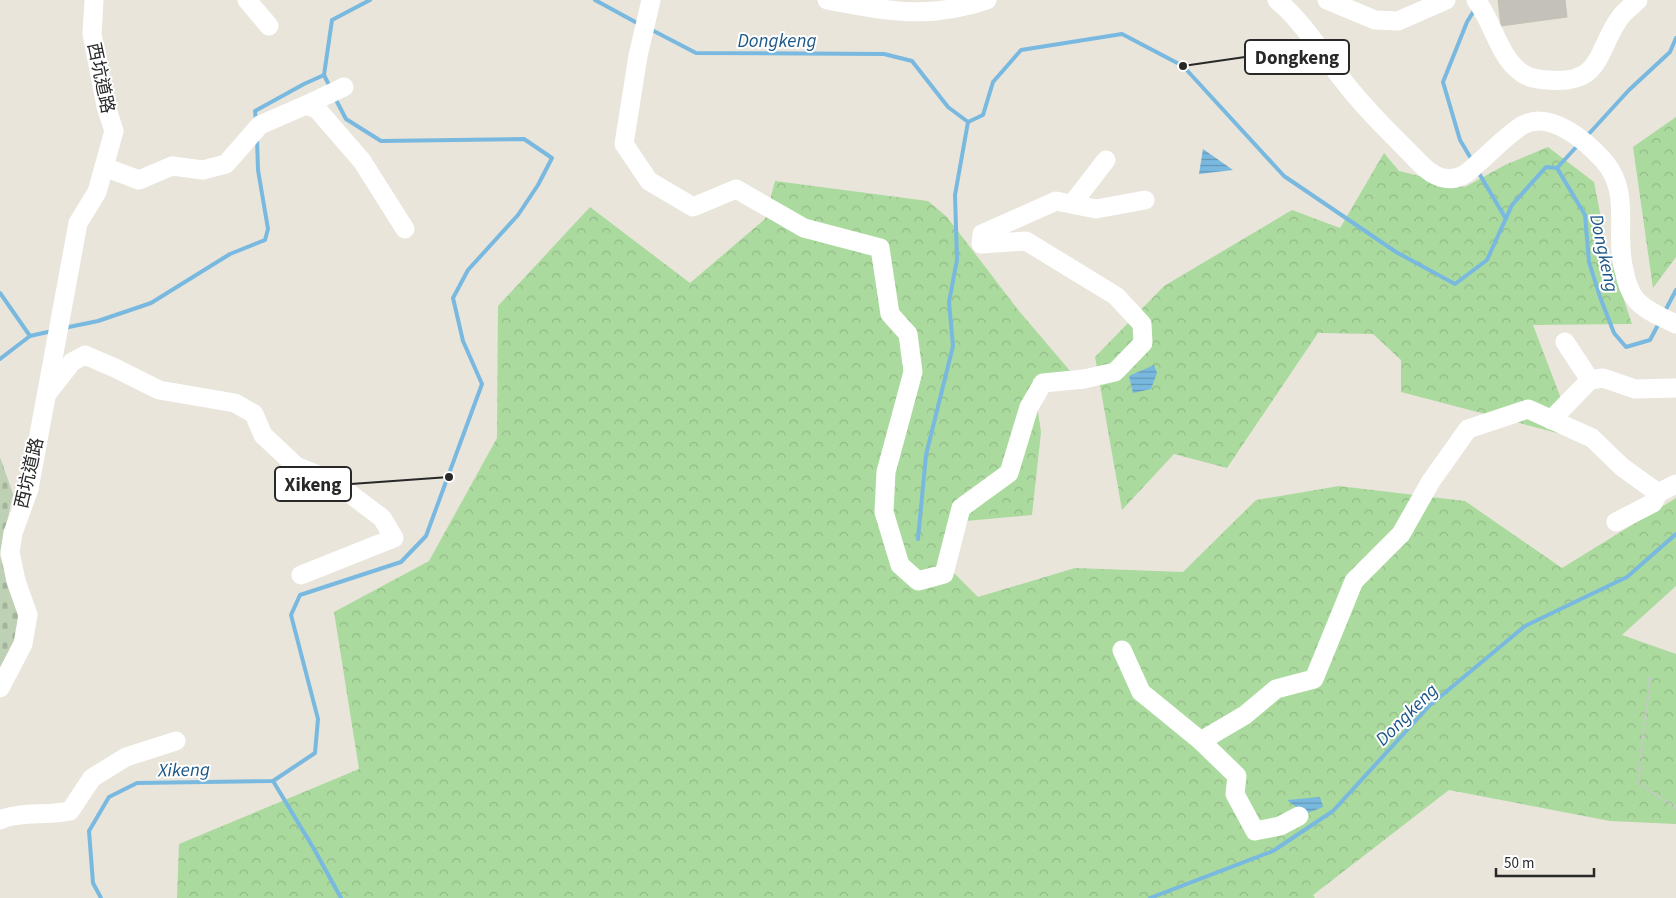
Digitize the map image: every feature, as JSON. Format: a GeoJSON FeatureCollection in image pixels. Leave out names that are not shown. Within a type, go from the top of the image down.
{"type":"FeatureCollection","features":[{"type":"Feature","properties":{"kind":"street","name":"西坑道路"},"geometry":{"type":"LineString","coordinates":[[0,688],[23,644],[28,615],[16,580],[10,552],[13,533],[29,489],[78,223],[97,192],[114,131],[106,106],[92,34],[94,0]]}},
{"type":"Feature","properties":{"kind":"street"},"geometry":{"type":"LineString","coordinates":[[247,0],[269,26]]}},
{"type":"Feature","properties":{"kind":"street"},"geometry":{"type":"LineString","coordinates":[[827,0],[875,9],[915,13],[948,11],[987,0]]}},
{"type":"Feature","properties":{"kind":"street"},"geometry":{"type":"LineString","coordinates":[[1277,0],[1290,11],[1367,109],[1435,175],[1444,178],[1455,178],[1464,175],[1528,122],[1553,123],[1582,141],[1604,162],[1615,177],[1620,192],[1620,249],[1626,280],[1636,300],[1667,320]]}},
{"type":"Feature","properties":{"kind":"street"},"geometry":{"type":"LineString","coordinates":[[1327,0],[1375,20],[1398,20],[1446,0]]}},
{"type":"Feature","properties":{"kind":"street"},"geometry":{"type":"LineString","coordinates":[[1480,5],[1510,61],[1521,74],[1538,80],[1562,82],[1580,77],[1594,67],[1619,18],[1638,0]]}},
{"type":"Feature","properties":{"kind":"street"},"geometry":{"type":"LineString","coordinates":[[650,7],[641,42],[624,144],[649,181],[693,207],[736,189],[804,228],[880,248],[890,314],[908,334],[913,372],[886,472],[884,512],[900,565],[918,581],[944,574],[960,508],[1009,473],[1029,407],[1043,383],[1084,379],[1115,372],[1143,344],[1142,324],[1116,296],[1026,241],[981,244],[982,234],[1056,201],[1096,209],[1145,200]]}},
{"type":"Feature","properties":{"kind":"street"},"geometry":{"type":"LineString","coordinates":[[104,167],[139,180],[172,166],[203,170],[226,164],[255,130],[344,87]]}},
{"type":"Feature","properties":{"kind":"street"},"geometry":{"type":"LineString","coordinates":[[306,105],[317,108],[362,161],[405,229]]}},
{"type":"Feature","properties":{"kind":"street"},"geometry":{"type":"LineString","coordinates":[[1072,204],[1106,160]]}},
{"type":"Feature","properties":{"kind":"street"},"geometry":{"type":"LineString","coordinates":[[1565,342],[1590,380]]}},
{"type":"Feature","properties":{"kind":"street"},"geometry":{"type":"LineString","coordinates":[[45,397],[72,362],[85,355],[160,390],[234,403],[254,414],[264,435],[296,466],[318,475],[349,493],[382,518],[394,538],[302,575]]}},
{"type":"Feature","properties":{"kind":"street"},"geometry":{"type":"LineString","coordinates":[[1551,420],[1590,380],[1603,378],[1635,389],[1676,388]]}},
{"type":"Feature","properties":{"kind":"street"},"geometry":{"type":"LineString","coordinates":[[1201,741],[1245,715],[1276,689],[1314,679],[1354,582],[1401,534],[1431,481],[1468,429],[1528,409],[1592,438],[1622,467],[1658,492]]}},
{"type":"Feature","properties":{"kind":"street"},"geometry":{"type":"LineString","coordinates":[[1616,522],[1653,503],[1658,492],[1676,484]]}},
{"type":"Feature","properties":{"kind":"street"},"geometry":{"type":"LineString","coordinates":[[1122,650],[1141,692],[1201,741],[1237,776],[1235,794],[1255,831],[1280,826],[1299,816]]}},
{"type":"Feature","properties":{"kind":"street"},"geometry":{"type":"LineString","coordinates":[[0,820],[8,816],[56,814],[70,811],[92,778],[126,757],[176,741]]}},
{"type":"Feature","properties":{"kind":"path"},"geometry":{"type":"LineString","coordinates":[[1650,677],[1638,784],[1676,808]]}},
{"type":"Feature","properties":{"kind":"green space"},"geometry":{"type":"Polygon","coordinates":[[[1676,117],[1676,257],[1653,288],[1633,147],[1676,117]]]}},
{"type":"Feature","properties":{"kind":"green space"},"geometry":{"type":"Polygon","coordinates":[[[1548,147],[1594,182],[1607,249],[1632,324],[1533,325],[1576,438],[1401,392],[1401,360],[1373,334],[1318,333],[1227,468],[1174,454],[1122,510],[1095,357],[1164,286],[1292,210],[1340,228],[1384,153],[1399,171],[1465,187],[1505,165],[1548,147]]]}},
{"type":"Feature","properties":{"kind":"green space"},"geometry":{"type":"Polygon","coordinates":[[[775,181],[928,201],[947,217],[1019,311],[1071,372],[1033,379],[1041,432],[1032,515],[966,521],[953,572],[978,597],[1075,568],[1183,572],[1256,500],[1339,486],[1465,501],[1562,568],[1676,498],[1676,586],[1622,635],[1676,654],[1676,824],[1610,821],[1449,790],[1313,895],[1315,898],[177,898],[179,844],[359,769],[334,612],[429,561],[497,438],[498,306],[590,207],[690,283],[765,219],[775,181]]]}},
{"type":"Feature","properties":{"kind":"green space"},"geometry":{"type":"Polygon","coordinates":[[[0,457],[13,494],[0,555],[0,457]]]}},
{"type":"Feature","properties":{"kind":"green space"},"geometry":{"type":"Polygon","coordinates":[[[0,556],[19,613],[17,635],[0,670],[0,556]]]}},
{"type":"Feature","properties":{"kind":"water"},"geometry":{"type":"Polygon","coordinates":[[[1203,149],[1233,170],[1199,174],[1203,149]]]}},
{"type":"Feature","properties":{"kind":"water"},"geometry":{"type":"Polygon","coordinates":[[[1154,365],[1157,373],[1151,389],[1133,393],[1129,376],[1154,365]]]}},
{"type":"Feature","properties":{"kind":"water"},"geometry":{"type":"Polygon","coordinates":[[[1320,797],[1323,807],[1305,814],[1287,800],[1320,797]]]}},
{"type":"Feature","properties":{"kind":"building"},"geometry":{"type":"Polygon","coordinates":[[[1498,0],[1565,0],[1567,17],[1501,26],[1498,0]]]}},
{"type":"Feature","properties":{"kind":"waterway","name":"Xikeng"},"geometry":{"type":"LineString","coordinates":[[330,87],[324,75],[332,20],[370,0]]}},
{"type":"Feature","properties":{"kind":"waterway","name":"Dongkeng"},"geometry":{"type":"LineString","coordinates":[[595,0],[639,24]]}},
{"type":"Feature","properties":{"kind":"waterway"},"geometry":{"type":"LineString","coordinates":[[1473,162],[1460,140],[1443,82],[1467,22],[1475,9]]}},
{"type":"Feature","properties":{"kind":"waterway","name":"Dongkeng"},"geometry":{"type":"LineString","coordinates":[[650,29],[696,53],[884,54],[912,61],[948,107],[968,122],[983,115],[993,82],[1021,50],[1122,34],[1183,66],[1284,176],[1396,252],[1455,284],[1487,260],[1512,205],[1546,167],[1557,168],[1585,215],[1589,262],[1614,333],[1626,347],[1650,340],[1659,323]]}},
{"type":"Feature","properties":{"kind":"waterway"},"geometry":{"type":"LineString","coordinates":[[1586,137],[1629,90],[1670,52],[1676,38]]}},
{"type":"Feature","properties":{"kind":"waterway"},"geometry":{"type":"LineString","coordinates":[[256,121],[255,111],[324,75]]}},
{"type":"Feature","properties":{"kind":"waterway","name":"Xikeng"},"geometry":{"type":"LineString","coordinates":[[101,898],[93,883],[89,831],[109,797],[137,783],[273,781],[315,753],[318,719],[291,615],[300,595],[401,562],[426,536],[482,384],[463,341],[453,298],[468,270],[518,215],[538,185],[552,158],[524,139],[381,141],[346,119],[335,98]]}},
{"type":"Feature","properties":{"kind":"waterway"},"geometry":{"type":"LineString","coordinates":[[918,539],[926,455],[953,346],[949,302],[957,260],[955,195],[968,122]]}},
{"type":"Feature","properties":{"kind":"waterway"},"geometry":{"type":"LineString","coordinates":[[64,328],[98,321],[151,303],[230,254],[265,240],[268,229],[258,170],[257,138]]}},
{"type":"Feature","properties":{"kind":"waterway"},"geometry":{"type":"LineString","coordinates":[[1557,168],[1579,144]]}},
{"type":"Feature","properties":{"kind":"waterway"},"geometry":{"type":"LineString","coordinates":[[1477,170],[1506,219]]}},
{"type":"Feature","properties":{"kind":"waterway","name":"Dongkeng"},"geometry":{"type":"LineString","coordinates":[[1664,313],[1676,290]]}},
{"type":"Feature","properties":{"kind":"waterway"},"geometry":{"type":"LineString","coordinates":[[0,293],[30,336]]}},
{"type":"Feature","properties":{"kind":"waterway"},"geometry":{"type":"LineString","coordinates":[[0,359],[30,336],[52,331]]}},
{"type":"Feature","properties":{"kind":"waterway","name":"Dongkeng"},"geometry":{"type":"LineString","coordinates":[[1150,898],[1273,851],[1333,811],[1429,706],[1525,626],[1627,577],[1676,534]]}},
{"type":"Feature","properties":{"kind":"waterway"},"geometry":{"type":"LineString","coordinates":[[273,781],[341,898]]}},
{"type":"Feature","properties":{"kind":"place","name":"Dongkeng"},"geometry":{"type":"Point","coordinates":[1183,66]}},
{"type":"Feature","properties":{"kind":"place","name":"Xikeng"},"geometry":{"type":"Point","coordinates":[449,477]}}]}
